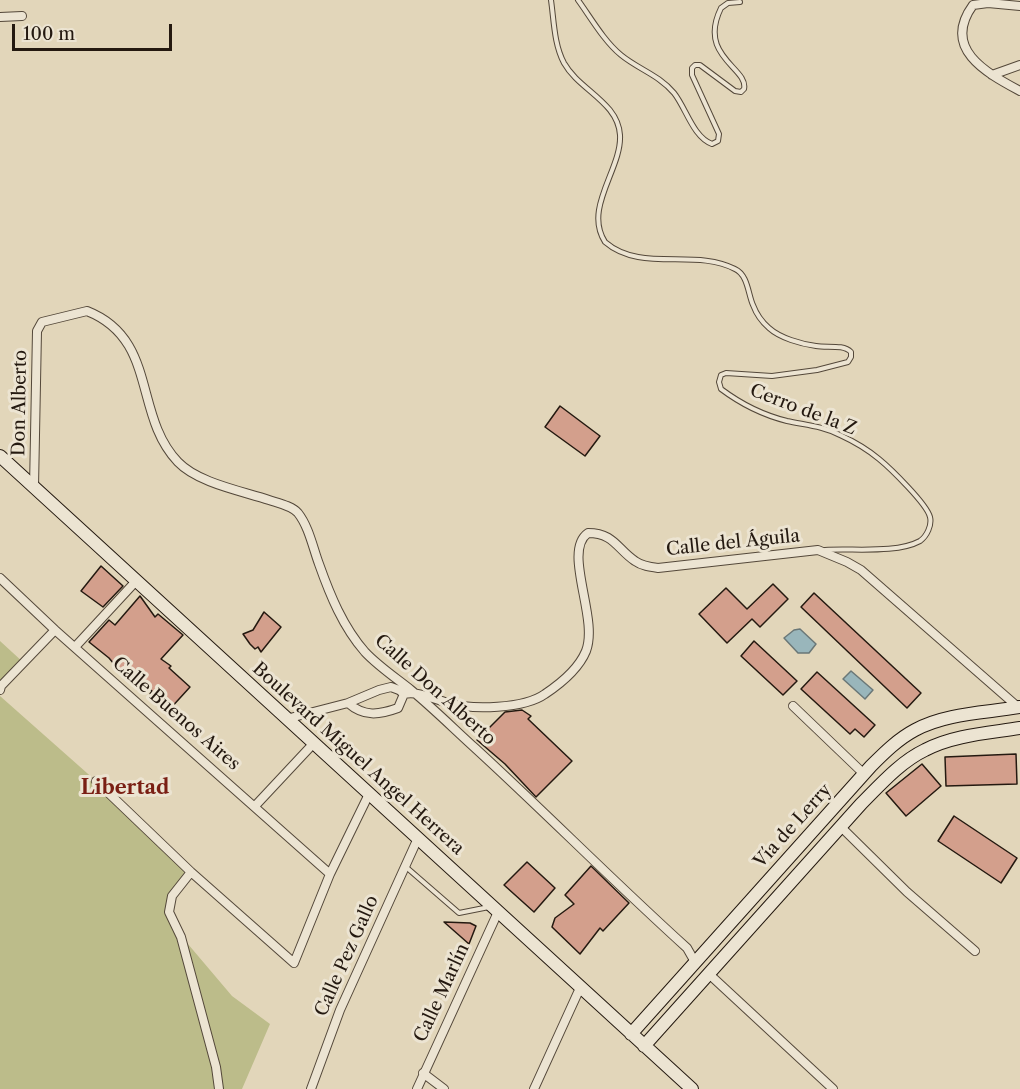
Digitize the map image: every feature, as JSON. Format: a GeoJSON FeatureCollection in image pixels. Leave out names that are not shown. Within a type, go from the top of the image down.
{"type":"FeatureCollection","features":[{"type":"Feature","properties":{"kind":"street"},"geometry":{"type":"LineString","coordinates":[[1020,6],[970,3],[962,28],[965,50],[973,61],[1020,91]]}},
{"type":"Feature","properties":{"kind":"street"},"geometry":{"type":"LineString","coordinates":[[0,17],[22,16]]}},
{"type":"Feature","properties":{"kind":"street"},"geometry":{"type":"LineString","coordinates":[[992,75],[1020,65]]}},
{"type":"Feature","properties":{"kind":"street","name":"Calle Don Alberto"},"geometry":{"type":"LineString","coordinates":[[42,322],[87,311],[112,324],[131,347],[157,427],[172,454],[191,472],[219,484],[280,503],[297,512],[309,535],[332,598],[344,623],[366,653],[414,692],[546,813],[617,884],[687,948],[695,962]]}},
{"type":"Feature","properties":{"kind":"street","name":"Don Alberto"},"geometry":{"type":"LineString","coordinates":[[34,487],[37,331],[42,322]]}},
{"type":"Feature","properties":{"kind":"street","name":"Boulevard Miguel Angel Herrera"},"geometry":{"type":"LineString","coordinates":[[0,456],[692,1089]]}},
{"type":"Feature","properties":{"kind":"street","name":"Calle del Águila"},"geometry":{"type":"LineString","coordinates":[[286,719],[348,703],[391,687],[404,694],[414,692],[470,708],[531,701],[544,695],[564,679],[585,653],[590,636],[590,623],[577,554],[581,540],[588,533],[603,535],[613,540],[634,561],[658,568],[818,550],[861,570],[1019,708]]}},
{"type":"Feature","properties":{"kind":"street","name":"Calle Buenos Aires"},"geometry":{"type":"LineString","coordinates":[[0,578],[55,630],[330,874]]}},
{"type":"Feature","properties":{"kind":"street"},"geometry":{"type":"LineString","coordinates":[[75,647],[137,580]]}},
{"type":"Feature","properties":{"kind":"street"},"geometry":{"type":"LineString","coordinates":[[0,690],[55,630]]}},
{"type":"Feature","properties":{"kind":"street"},"geometry":{"type":"LineString","coordinates":[[348,703],[356,709],[378,715],[398,708],[404,694]]}},
{"type":"Feature","properties":{"kind":"street"},"geometry":{"type":"LineString","coordinates":[[793,706],[864,774]]}},
{"type":"Feature","properties":{"kind":"street","name":"Vía de Lerry"},"geometry":{"type":"LineString","coordinates":[[631,1034],[864,774],[891,747],[922,727],[952,718],[1019,708]]}},
{"type":"Feature","properties":{"kind":"street","name":"Vía de Lerry"},"geometry":{"type":"LineString","coordinates":[[644,1046],[861,804],[900,767],[925,750],[958,738],[1020,728]]}},
{"type":"Feature","properties":{"kind":"street"},"geometry":{"type":"LineString","coordinates":[[255,806],[313,744]]}},
{"type":"Feature","properties":{"kind":"street"},"geometry":{"type":"LineString","coordinates":[[96,781],[191,873],[294,963],[330,874],[369,794]]}},
{"type":"Feature","properties":{"kind":"street"},"geometry":{"type":"LineString","coordinates":[[848,792],[861,804]]}},
{"type":"Feature","properties":{"kind":"street"},"geometry":{"type":"LineString","coordinates":[[841,827],[907,892],[975,951]]}},
{"type":"Feature","properties":{"kind":"street","name":"Calle Pez Gallo"},"geometry":{"type":"LineString","coordinates":[[311,1089],[340,1010],[418,838]]}},
{"type":"Feature","properties":{"kind":"street"},"geometry":{"type":"LineString","coordinates":[[191,873],[172,896],[169,912],[170,918],[182,937],[216,1067],[219,1089]]}},
{"type":"Feature","properties":{"kind":"street","name":"Calle Marlín"},"geometry":{"type":"LineString","coordinates":[[417,1089],[495,909]]}},
{"type":"Feature","properties":{"kind":"street"},"geometry":{"type":"LineString","coordinates":[[709,974],[833,1089]]}},
{"type":"Feature","properties":{"kind":"street"},"geometry":{"type":"LineString","coordinates":[[534,1089],[580,988]]}},
{"type":"Feature","properties":{"kind":"street"},"geometry":{"type":"LineString","coordinates":[[423,1072],[444,1089]]}},
{"type":"Feature","properties":{"kind":"lane","name":"Cerro de la Z"},"geometry":{"type":"LineString","coordinates":[[551,0],[557,41],[563,62],[580,84],[606,104],[620,132],[619,147],[601,201],[600,224],[604,240],[613,248],[641,257],[693,258],[735,269],[744,277],[754,308],[771,330],[812,345],[850,350],[852,356],[848,362],[821,369],[765,376],[726,373],[720,377],[719,384],[726,392],[762,412],[828,429],[862,447],[879,459],[904,483],[922,504],[930,518],[929,529],[924,537],[906,545],[880,549],[818,550]]}},
{"type":"Feature","properties":{"kind":"lane"},"geometry":{"type":"LineString","coordinates":[[578,0],[616,50],[672,90],[699,133],[705,141],[712,144],[718,141],[719,134],[692,75],[692,68],[700,65],[735,91],[741,92],[744,89],[743,80],[719,52],[714,32],[721,8],[728,3],[740,2]]}},
{"type":"Feature","properties":{"kind":"lane"},"geometry":{"type":"LineString","coordinates":[[405,866],[459,913],[495,909]]}},
{"type":"Feature","properties":{"kind":"green space"},"geometry":{"type":"Polygon","coordinates":[[[0,641],[24,663],[0,690],[0,641]]]}},
{"type":"Feature","properties":{"kind":"green space"},"geometry":{"type":"Polygon","coordinates":[[[0,696],[96,781],[191,872],[169,901],[182,937],[232,996],[270,1024],[242,1089],[0,1089],[0,696]]]}},
{"type":"Feature","properties":{"kind":"water"},"geometry":{"type":"Polygon","coordinates":[[[800,629],[816,644],[809,653],[798,653],[784,638],[794,630],[800,629]]]}},
{"type":"Feature","properties":{"kind":"water"},"geometry":{"type":"Polygon","coordinates":[[[851,671],[873,690],[865,699],[843,679],[851,671]]]}},
{"type":"Feature","properties":{"kind":"building"},"geometry":{"type":"Polygon","coordinates":[[[560,406],[600,436],[585,456],[545,427],[560,406]]]}},
{"type":"Feature","properties":{"kind":"building"},"geometry":{"type":"Polygon","coordinates":[[[101,566],[123,586],[103,607],[81,591],[101,566]]]}},
{"type":"Feature","properties":{"kind":"building"},"geometry":{"type":"Polygon","coordinates":[[[773,584],[788,599],[760,627],[752,619],[727,643],[699,614],[726,588],[747,609],[773,584]]]}},
{"type":"Feature","properties":{"kind":"building"},"geometry":{"type":"Polygon","coordinates":[[[814,593],[921,693],[907,708],[801,607],[814,593]]]}},
{"type":"Feature","properties":{"kind":"building"},"geometry":{"type":"Polygon","coordinates":[[[140,596],[155,617],[158,614],[183,635],[161,659],[171,666],[169,668],[190,687],[169,710],[150,694],[152,691],[128,672],[124,676],[109,658],[89,642],[109,620],[115,625],[140,596]]]}},
{"type":"Feature","properties":{"kind":"building"},"geometry":{"type":"Polygon","coordinates":[[[264,612],[281,627],[261,652],[258,647],[255,649],[250,644],[243,634],[253,630],[264,612]]]}},
{"type":"Feature","properties":{"kind":"building"},"geometry":{"type":"Polygon","coordinates":[[[754,641],[797,681],[783,695],[741,656],[754,641]]]}},
{"type":"Feature","properties":{"kind":"building"},"geometry":{"type":"Polygon","coordinates":[[[817,672],[875,725],[864,737],[855,729],[850,734],[801,689],[817,672]]]}},
{"type":"Feature","properties":{"kind":"building"},"geometry":{"type":"Polygon","coordinates":[[[522,710],[531,716],[528,719],[572,761],[536,797],[505,764],[477,740],[505,712],[522,710]]]}},
{"type":"Feature","properties":{"kind":"building"},"geometry":{"type":"Polygon","coordinates":[[[1016,754],[1017,784],[946,786],[945,757],[1016,754]]]}},
{"type":"Feature","properties":{"kind":"building"},"geometry":{"type":"Polygon","coordinates":[[[922,764],[941,786],[906,816],[886,793],[922,764]]]}},
{"type":"Feature","properties":{"kind":"building"},"geometry":{"type":"Polygon","coordinates":[[[954,816],[1017,858],[1001,883],[938,841],[954,816]]]}},
{"type":"Feature","properties":{"kind":"building"},"geometry":{"type":"Polygon","coordinates":[[[527,862],[555,888],[534,912],[504,885],[527,862]]]}},
{"type":"Feature","properties":{"kind":"building"},"geometry":{"type":"Polygon","coordinates":[[[591,866],[629,903],[603,931],[600,928],[580,954],[552,927],[555,918],[574,904],[565,895],[591,866]]]}},
{"type":"Feature","properties":{"kind":"building"},"geometry":{"type":"Polygon","coordinates":[[[444,922],[470,923],[476,926],[469,944],[444,922]]]}},
{"type":"Feature","properties":{"kind":"district","name":"Libertad"},"geometry":{"type":"Point","coordinates":[125,788]}}]}
